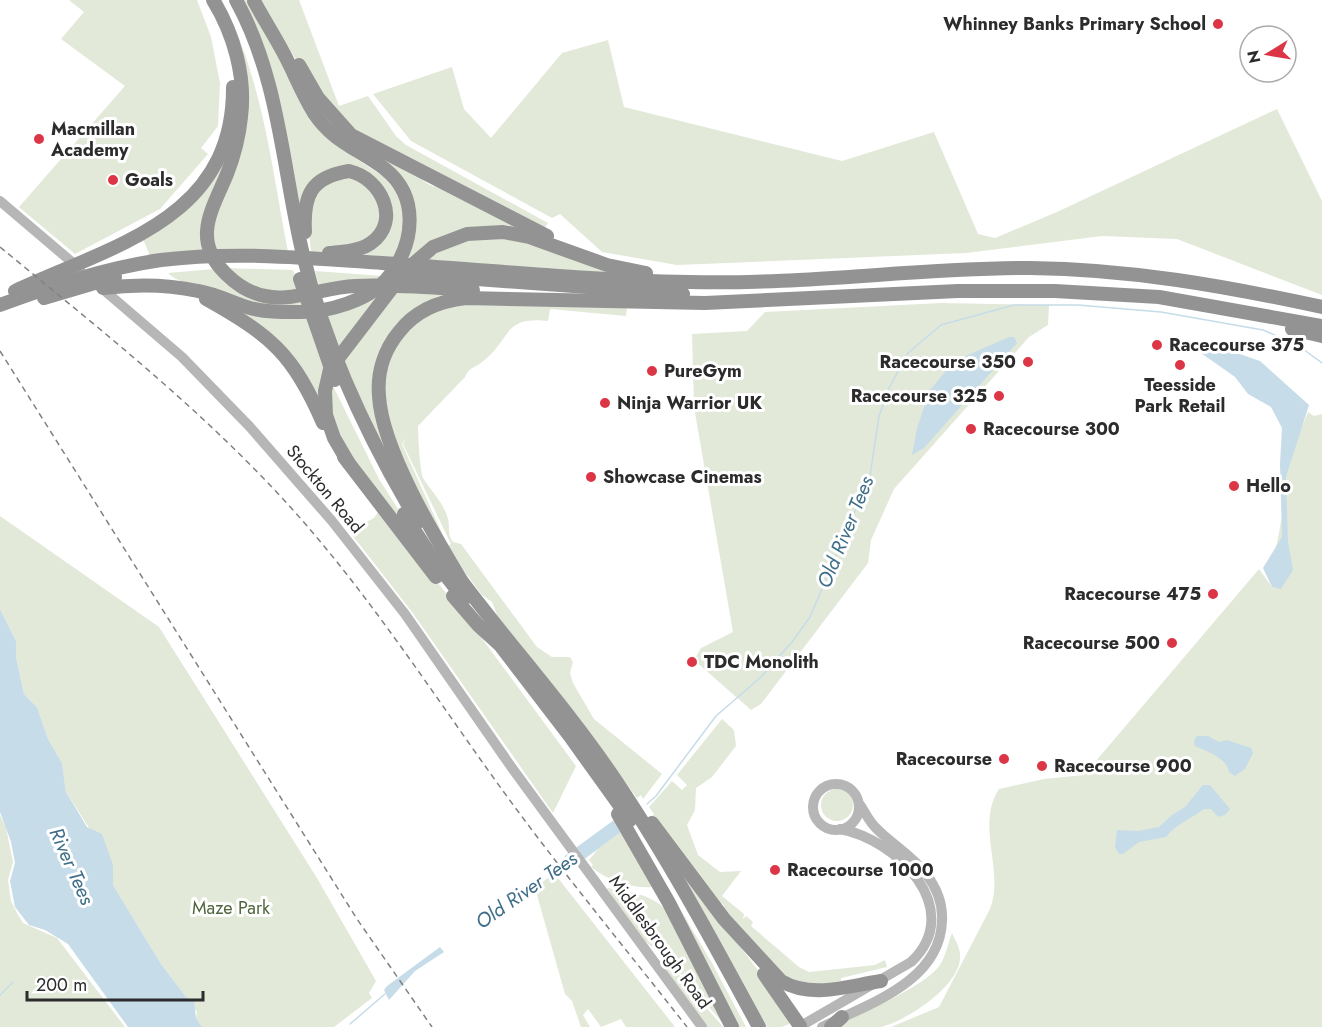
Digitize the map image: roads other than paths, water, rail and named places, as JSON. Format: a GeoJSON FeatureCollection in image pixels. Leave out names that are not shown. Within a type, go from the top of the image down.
{"type":"FeatureCollection","features":[{"type":"Feature","properties":{"kind":"highway"},"geometry":{"type":"LineString","coordinates":[[0,298],[124,243],[165,221],[198,192],[210,175],[228,137],[233,99],[230,60],[212,0]]}},
{"type":"Feature","properties":{"kind":"highway"},"geometry":{"type":"LineString","coordinates":[[212,0],[228,29],[235,50],[240,71],[242,114],[234,156],[210,208],[208,220],[210,247],[222,270],[242,288],[254,294],[283,297],[353,286],[414,287],[529,294],[570,299]]}},
{"type":"Feature","properties":{"kind":"highway"},"geometry":{"type":"LineString","coordinates":[[226,0],[261,84],[298,273],[318,336],[340,393],[362,439],[415,533],[608,779],[700,917],[759,1027]]}},
{"type":"Feature","properties":{"kind":"highway"},"geometry":{"type":"LineString","coordinates":[[236,0],[256,43],[275,103],[308,274],[335,357],[374,446],[423,530],[467,590],[575,724],[653,854],[749,1027]]}},
{"type":"Feature","properties":{"kind":"highway"},"geometry":{"type":"LineString","coordinates":[[92,285],[104,288],[127,284],[160,285],[188,290],[265,311],[299,313],[331,309],[361,296],[387,280],[403,257],[410,230],[408,206],[399,186],[384,168],[344,145],[314,114],[253,0]]}},
{"type":"Feature","properties":{"kind":"highway"},"geometry":{"type":"LineString","coordinates":[[253,0],[276,30],[318,99],[351,135],[582,256]]}},
{"type":"Feature","properties":{"kind":"highway"},"geometry":{"type":"LineString","coordinates":[[308,274],[305,209],[311,188],[319,180],[339,172],[359,173],[377,186],[382,195],[386,216],[383,227],[370,244],[333,260]]}},
{"type":"Feature","properties":{"kind":"highway"},"geometry":{"type":"LineString","coordinates":[[320,401],[334,363],[399,278],[418,258],[450,239],[476,232],[503,232],[529,237],[633,271],[791,274],[830,278]]}},
{"type":"Feature","properties":{"kind":"highway"},"geometry":{"type":"LineString","coordinates":[[0,305],[72,280],[147,262],[216,255],[333,260],[631,280],[742,281],[1027,268],[1103,271],[1216,285],[1322,307]]}},
{"type":"Feature","properties":{"kind":"highway"},"geometry":{"type":"LineString","coordinates":[[0,315],[107,279],[154,270],[221,263],[333,260],[709,296],[729,300]]}},
{"type":"Feature","properties":{"kind":"highway"},"geometry":{"type":"LineString","coordinates":[[676,273],[742,281]]}},
{"type":"Feature","properties":{"kind":"highway"},"geometry":{"type":"LineString","coordinates":[[188,290],[246,322],[275,344],[320,401],[331,431],[348,462],[418,556],[478,625],[500,644]]}},
{"type":"Feature","properties":{"kind":"highway"},"geometry":{"type":"LineString","coordinates":[[467,590],[419,505],[386,427],[380,407],[378,387],[384,356],[394,338],[408,322],[425,309],[445,301],[466,298],[705,303],[729,300],[987,290],[1159,297],[1320,329]]}},
{"type":"Feature","properties":{"kind":"highway"},"geometry":{"type":"LineString","coordinates":[[608,779],[643,812],[739,937],[800,1027]]}},
{"type":"Feature","properties":{"kind":"highway"},"geometry":{"type":"LineString","coordinates":[[608,779],[732,1027]]}},
{"type":"Feature","properties":{"kind":"highway"},"geometry":{"type":"LineString","coordinates":[[739,937],[771,971],[791,987],[813,992],[881,981]]}},
{"type":"Feature","properties":{"kind":"highway"},"geometry":{"type":"LineString","coordinates":[[831,1027],[842,1017]]}},
{"type":"Feature","properties":{"kind":"main road","name":"Stockton Road"},"geometry":{"type":"LineString","coordinates":[[0,201],[182,357],[250,426],[332,521],[405,614],[570,848]]}},
{"type":"Feature","properties":{"kind":"main road"},"geometry":{"type":"LineString","coordinates":[[800,1027],[911,962],[923,949],[932,926],[929,900],[923,887],[908,869],[875,840],[840,829],[828,828],[816,821],[815,801],[820,791],[829,783],[844,784],[856,794],[860,805],[874,826],[912,859],[931,882],[941,906],[942,928],[936,948],[920,972],[900,987],[822,1027]]}},
{"type":"Feature","properties":{"kind":"main road"},"geometry":{"type":"LineString","coordinates":[[840,829],[854,823],[860,805]]}},
{"type":"Feature","properties":{"kind":"main road","name":"Middlesbrough Road"},"geometry":{"type":"LineString","coordinates":[[570,848],[702,1027]]}},
{"type":"Feature","properties":{"kind":"water"},"geometry":{"type":"Polygon","coordinates":[[[1009,337],[1014,337],[1017,343],[924,448],[912,455],[917,428],[930,390],[954,361],[1009,337]]]}},
{"type":"Feature","properties":{"kind":"water"},"geometry":{"type":"Polygon","coordinates":[[[1205,342],[1260,361],[1309,405],[1286,477],[1288,542],[1293,570],[1281,589],[1272,587],[1263,568],[1282,537],[1280,464],[1282,428],[1271,407],[1248,394],[1235,377],[1201,353],[1205,342]]]}},
{"type":"Feature","properties":{"kind":"water","name":"River Tees"},"geometry":{"type":"Polygon","coordinates":[[[0,609],[16,641],[16,657],[24,694],[37,707],[48,739],[62,763],[66,792],[87,827],[102,834],[113,865],[113,885],[161,964],[186,997],[194,1001],[196,1018],[202,1027],[128,1027],[68,944],[45,930],[29,925],[15,907],[10,881],[15,863],[11,842],[0,812],[0,609]]]}},
{"type":"Feature","properties":{"kind":"water"},"geometry":{"type":"Polygon","coordinates":[[[1197,736],[1208,736],[1219,742],[1227,740],[1251,748],[1253,753],[1245,769],[1235,776],[1229,772],[1220,759],[1195,746],[1194,740],[1197,736]]]}},
{"type":"Feature","properties":{"kind":"water"},"geometry":{"type":"Polygon","coordinates":[[[1203,785],[1210,785],[1230,809],[1225,815],[1218,817],[1211,809],[1204,809],[1179,825],[1166,837],[1139,842],[1123,854],[1119,854],[1115,847],[1117,830],[1138,831],[1159,827],[1185,807],[1203,785]]]}},
{"type":"Feature","properties":{"kind":"water"},"geometry":{"type":"Polygon","coordinates":[[[614,820],[621,832],[575,866],[565,865],[561,861],[566,855],[614,820]]]}},
{"type":"Feature","properties":{"kind":"water"},"geometry":{"type":"Polygon","coordinates":[[[440,947],[444,952],[415,971],[389,1000],[384,990],[387,986],[440,947]]]}},
{"type":"Feature","properties":{"kind":"waterway","name":"Old River Tees"},"geometry":{"type":"LineString","coordinates":[[647,804],[656,796],[716,716],[760,678],[792,642],[810,617],[870,476],[879,416],[890,386],[908,353],[941,325],[1014,305],[1078,305],[1161,312],[1263,330],[1296,344],[1322,363]]}},
{"type":"Feature","properties":{"kind":"waterway","name":"Old River Tees"},"geometry":{"type":"LineString","coordinates":[[552,871],[565,862]]}},
{"type":"Feature","properties":{"kind":"waterway","name":"Old River Tees"},"geometry":{"type":"LineString","coordinates":[[520,894],[533,885]]}},
{"type":"Feature","properties":{"kind":"waterway"},"geometry":{"type":"LineString","coordinates":[[0,995],[13,982]]}},
{"type":"Feature","properties":{"kind":"waterway","name":"Old River Tees"},"geometry":{"type":"LineString","coordinates":[[350,1024],[385,994]]}},
{"type":"Feature","properties":{"kind":"railway"},"geometry":{"type":"LineString","coordinates":[[0,247],[188,405],[293,510],[376,612],[503,791],[687,1027]]}},
{"type":"Feature","properties":{"kind":"railway"},"geometry":{"type":"LineString","coordinates":[[0,351],[357,919],[432,1027]]}},
{"type":"Feature","properties":{"kind":"place","name":"Whinney Banks Primary School"},"geometry":{"type":"Point","coordinates":[1218,24]}},
{"type":"Feature","properties":{"kind":"place","name":"Macmillan Academy"},"geometry":{"type":"Point","coordinates":[39,139]}},
{"type":"Feature","properties":{"kind":"place","name":"Goals"},"geometry":{"type":"Point","coordinates":[113,180]}},
{"type":"Feature","properties":{"kind":"place","name":"Racecourse 375"},"geometry":{"type":"Point","coordinates":[1157,345]}},
{"type":"Feature","properties":{"kind":"place","name":"Racecourse 350"},"geometry":{"type":"Point","coordinates":[1028,362]}},
{"type":"Feature","properties":{"kind":"place","name":"Teesside Park Retail"},"geometry":{"type":"Point","coordinates":[1180,365]}},
{"type":"Feature","properties":{"kind":"place","name":"PureGym"},"geometry":{"type":"Point","coordinates":[652,371]}},
{"type":"Feature","properties":{"kind":"place","name":"Racecourse 325"},"geometry":{"type":"Point","coordinates":[999,396]}},
{"type":"Feature","properties":{"kind":"place","name":"Ninja Warrior UK"},"geometry":{"type":"Point","coordinates":[605,403]}},
{"type":"Feature","properties":{"kind":"place","name":"Racecourse 300"},"geometry":{"type":"Point","coordinates":[971,429]}},
{"type":"Feature","properties":{"kind":"place","name":"Showcase Cinemas"},"geometry":{"type":"Point","coordinates":[591,477]}},
{"type":"Feature","properties":{"kind":"place","name":"Hello"},"geometry":{"type":"Point","coordinates":[1234,486]}},
{"type":"Feature","properties":{"kind":"place","name":"Racecourse 475"},"geometry":{"type":"Point","coordinates":[1213,594]}},
{"type":"Feature","properties":{"kind":"place","name":"Racecourse 500"},"geometry":{"type":"Point","coordinates":[1172,643]}},
{"type":"Feature","properties":{"kind":"place","name":"TDC Monolith"},"geometry":{"type":"Point","coordinates":[692,662]}},
{"type":"Feature","properties":{"kind":"place","name":"Racecourse"},"geometry":{"type":"Point","coordinates":[1004,759]}},
{"type":"Feature","properties":{"kind":"place","name":"Racecourse 900"},"geometry":{"type":"Point","coordinates":[1042,766]}},
{"type":"Feature","properties":{"kind":"place","name":"Racecourse 1000"},"geometry":{"type":"Point","coordinates":[775,870]}},
{"type":"Feature","properties":{"kind":"park label","name":"Maze Park"},"geometry":{"type":"Point","coordinates":[231,908]}}]}
